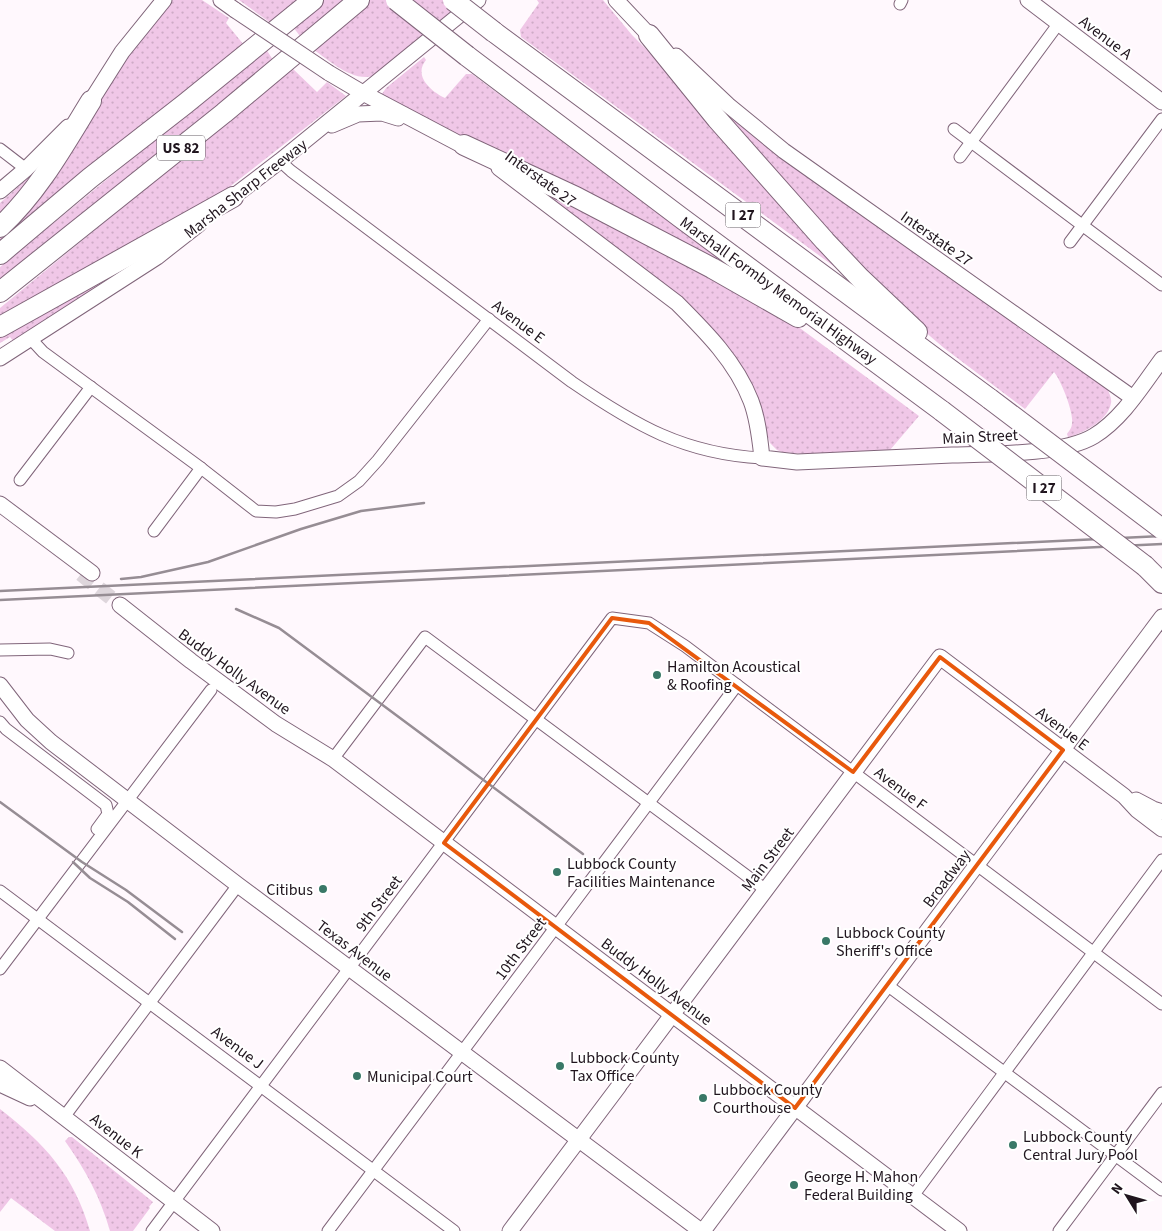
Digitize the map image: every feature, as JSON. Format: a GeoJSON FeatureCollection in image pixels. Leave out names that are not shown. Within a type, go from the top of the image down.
{"type":"FeatureCollection","features":[{"type":"Feature","properties":{"kind":"highway","name":"US 82"},"geometry":{"type":"LineString","coordinates":[[0,254],[90,178],[313,0]]}},
{"type":"Feature","properties":{"kind":"highway","name":"US 82"},"geometry":{"type":"LineString","coordinates":[[0,292],[224,113],[359,0]]}},
{"type":"Feature","properties":{"kind":"highway","name":"Marshall Formby Memorial Highway"},"geometry":{"type":"LineString","coordinates":[[396,0],[680,217],[942,410],[1162,579]]}},
{"type":"Feature","properties":{"kind":"highway","name":"I 27"},"geometry":{"type":"LineString","coordinates":[[454,0],[494,32],[990,399],[1162,529]]}},
{"type":"Feature","properties":{"kind":"highway"},"geometry":{"type":"LineString","coordinates":[[649,35],[717,119],[842,260],[894,312],[960,369],[990,399]]}},
{"type":"Feature","properties":{"kind":"highway"},"geometry":{"type":"LineString","coordinates":[[0,227],[28,196],[51,166],[91,102]]}},
{"type":"Feature","properties":{"kind":"highway"},"geometry":{"type":"LineString","coordinates":[[464,145],[576,197],[712,268],[882,365]]}},
{"type":"Feature","properties":{"kind":"highway"},"geometry":{"type":"LineString","coordinates":[[0,327],[233,197]]}},
{"type":"Feature","properties":{"kind":"highway"},"geometry":{"type":"LineString","coordinates":[[1145,566],[1162,583]]}},
{"type":"Feature","properties":{"kind":"main road","name":"Interstate 27"},"geometry":{"type":"LineString","coordinates":[[221,0],[330,73],[422,125],[464,145],[508,174],[677,303],[703,328],[735,370],[752,402],[762,458]]}},
{"type":"Feature","properties":{"kind":"main road","name":"Marsha Sharp Freeway"},"geometry":{"type":"LineString","coordinates":[[0,358],[157,257],[315,133],[478,0]]}},
{"type":"Feature","properties":{"kind":"main road","name":"Interstate 27"},"geometry":{"type":"LineString","coordinates":[[616,0],[649,35],[673,54],[728,105],[784,151],[1133,398]]}},
{"type":"Feature","properties":{"kind":"main road"},"geometry":{"type":"LineString","coordinates":[[624,0],[631,15]]}},
{"type":"Feature","properties":{"kind":"main road","name":"Avenue A"},"geometry":{"type":"LineString","coordinates":[[1028,0],[1162,102]]}},
{"type":"Feature","properties":{"kind":"main road"},"geometry":{"type":"LineString","coordinates":[[0,191],[54,142],[91,102],[122,52],[159,3]]}},
{"type":"Feature","properties":{"kind":"main road"},"geometry":{"type":"LineString","coordinates":[[315,133],[358,114],[382,113],[422,125]]}},
{"type":"Feature","properties":{"kind":"main road","name":"Main Street"},"geometry":{"type":"LineString","coordinates":[[762,458],[797,462],[996,454],[1076,444],[1092,437],[1115,419],[1162,359]]}},
{"type":"Feature","properties":{"kind":"main road"},"geometry":{"type":"LineString","coordinates":[[0,504],[87,574],[0,511]]}},
{"type":"Feature","properties":{"kind":"main road","name":"Buddy Holly Avenue"},"geometry":{"type":"LineString","coordinates":[[125,604],[172,637],[959,1231]]}},
{"type":"Feature","properties":{"kind":"main road","name":"Broadway"},"geometry":{"type":"LineString","coordinates":[[702,1231],[1162,617]]}},
{"type":"Feature","properties":{"kind":"main road","name":"Main Street"},"geometry":{"type":"LineString","coordinates":[[510,1231],[940,657]]}},
{"type":"Feature","properties":{"kind":"main road","name":"Avenue E"},"geometry":{"type":"LineString","coordinates":[[940,657],[1124,796],[1136,810],[1162,829]]}},
{"type":"Feature","properties":{"kind":"main road","name":"Texas Avenue"},"geometry":{"type":"LineString","coordinates":[[0,685],[16,708],[38,730],[127,801],[702,1231]]}},
{"type":"Feature","properties":{"kind":"main road"},"geometry":{"type":"LineString","coordinates":[[1124,796],[1139,801],[1153,810],[1162,812]]}},
{"type":"Feature","properties":{"kind":"main road","name":"Avenue K"},"geometry":{"type":"LineString","coordinates":[[0,1068],[212,1231]]}},
{"type":"Feature","properties":{"kind":"main road"},"geometry":{"type":"LineString","coordinates":[[0,1084],[64,1117]]}},
{"type":"Feature","properties":{"kind":"street"},"geometry":{"type":"LineString","coordinates":[[960,158],[1059,23]]}},
{"type":"Feature","properties":{"kind":"street"},"geometry":{"type":"LineString","coordinates":[[1070,242],[1162,118]]}},
{"type":"Feature","properties":{"kind":"street"},"geometry":{"type":"LineString","coordinates":[[954,129],[1162,285]]}},
{"type":"Feature","properties":{"kind":"street"},"geometry":{"type":"LineString","coordinates":[[0,149],[26,169]]}},
{"type":"Feature","properties":{"kind":"street","name":"Avenue E"},"geometry":{"type":"LineString","coordinates":[[280,161],[489,320],[572,382],[616,412],[658,434],[698,449],[734,457],[762,458]]}},
{"type":"Feature","properties":{"kind":"street"},"geometry":{"type":"LineString","coordinates":[[31,339],[43,352],[201,468],[256,511],[276,512],[338,496],[359,481],[378,460],[489,320]]}},
{"type":"Feature","properties":{"kind":"street"},"geometry":{"type":"LineString","coordinates":[[20,480],[91,387]]}},
{"type":"Feature","properties":{"kind":"street"},"geometry":{"type":"LineString","coordinates":[[154,532],[201,468]]}},
{"type":"Feature","properties":{"kind":"street","name":"Avenue F"},"geometry":{"type":"LineString","coordinates":[[612,618],[650,623],[685,646],[1162,1004]]}},
{"type":"Feature","properties":{"kind":"street","name":"9th Street"},"geometry":{"type":"LineString","coordinates":[[152,1231],[612,618]]}},
{"type":"Feature","properties":{"kind":"street"},"geometry":{"type":"LineString","coordinates":[[333,759],[425,637],[766,890]]}},
{"type":"Feature","properties":{"kind":"street"},"geometry":{"type":"LineString","coordinates":[[0,650],[50,649],[68,653]]}},
{"type":"Feature","properties":{"kind":"street","name":"10th Street"},"geometry":{"type":"LineString","coordinates":[[328,1231],[737,685]]}},
{"type":"Feature","properties":{"kind":"street"},"geometry":{"type":"LineString","coordinates":[[0,968],[90,852],[211,690]]}},
{"type":"Feature","properties":{"kind":"street"},"geometry":{"type":"LineString","coordinates":[[2,729],[106,805],[108,814],[91,838],[90,852]]}},
{"type":"Feature","properties":{"kind":"street"},"geometry":{"type":"LineString","coordinates":[[913,1196],[1162,860]]}},
{"type":"Feature","properties":{"kind":"street"},"geometry":{"type":"LineString","coordinates":[[64,1117],[238,885]]}},
{"type":"Feature","properties":{"kind":"street","name":"Avenue J"},"geometry":{"type":"LineString","coordinates":[[0,891],[151,1002],[454,1231]]}},
{"type":"Feature","properties":{"kind":"street"},"geometry":{"type":"LineString","coordinates":[[887,985],[1162,1190]]}},
{"type":"Feature","properties":{"kind":"street"},"geometry":{"type":"LineString","coordinates":[[1059,1231],[1162,1094]]}},
{"type":"Feature","properties":{"kind":"highlighted area"},"geometry":{"type":"Polygon","coordinates":[[[612,618],[649,623],[853,772],[940,657],[1063,750],[795,1108],[444,843],[612,618]]]}},
{"type":"Feature","properties":{"kind":"shaded area"},"geometry":{"type":"Polygon","coordinates":[[[171,0],[202,0],[229,18],[226,23],[244,45],[0,245],[0,235],[110,81],[171,0]]]}},
{"type":"Feature","properties":{"kind":"shaded area"},"geometry":{"type":"Polygon","coordinates":[[[239,0],[300,0],[272,24],[239,0]]]}},
{"type":"Feature","properties":{"kind":"shaded area"},"geometry":{"type":"Polygon","coordinates":[[[323,0],[348,0],[303,40],[293,27],[323,0]]]}},
{"type":"Feature","properties":{"kind":"shaded area"},"geometry":{"type":"Polygon","coordinates":[[[367,0],[465,0],[373,76],[365,77],[348,73],[311,48],[367,0]]]}},
{"type":"Feature","properties":{"kind":"shaded area"},"geometry":{"type":"Polygon","coordinates":[[[537,0],[603,0],[632,35],[680,83],[839,270],[521,37],[520,30],[539,3],[537,0]]]}},
{"type":"Feature","properties":{"kind":"shaded area"},"geometry":{"type":"Polygon","coordinates":[[[266,49],[273,60],[0,286],[0,267],[266,49]]]}},
{"type":"Feature","properties":{"kind":"shaded area"},"geometry":{"type":"Polygon","coordinates":[[[424,57],[426,60],[423,66],[423,77],[425,82],[434,91],[445,98],[466,74],[472,74],[726,264],[380,97],[386,88],[424,57]]]}},
{"type":"Feature","properties":{"kind":"shaded area"},"geometry":{"type":"Polygon","coordinates":[[[292,68],[317,92],[327,82],[346,96],[209,203],[0,321],[0,308],[292,68]]]}},
{"type":"Feature","properties":{"kind":"shaded area"},"geometry":{"type":"Polygon","coordinates":[[[725,109],[1107,388],[1111,401],[1105,415],[1100,421],[1081,433],[1068,437],[1067,434],[1072,425],[1071,412],[1063,389],[1054,372],[1025,409],[944,348],[910,319],[875,285],[722,111],[725,109]]]}},
{"type":"Feature","properties":{"kind":"shaded area"},"geometry":{"type":"Polygon","coordinates":[[[36,171],[0,220],[0,203],[36,171]]]}},
{"type":"Feature","properties":{"kind":"shaded area"},"geometry":{"type":"Polygon","coordinates":[[[553,198],[685,261],[789,320],[919,416],[890,450],[806,454],[777,450],[770,443],[758,403],[740,367],[551,202],[553,198]]]}},
{"type":"Feature","properties":{"kind":"shaded area"},"geometry":{"type":"Polygon","coordinates":[[[148,256],[14,342],[10,337],[0,343],[0,336],[148,256]]]}},
{"type":"Feature","properties":{"kind":"shaded area"},"geometry":{"type":"Polygon","coordinates":[[[0,1109],[31,1135],[56,1162],[76,1193],[90,1231],[55,1231],[11,1198],[0,1212],[0,1109]]]}},
{"type":"Feature","properties":{"kind":"shaded area"},"geometry":{"type":"Polygon","coordinates":[[[72,1137],[153,1202],[133,1231],[110,1231],[92,1184],[65,1141],[72,1137]]]}},
{"type":"Feature","properties":{"kind":"tunnel"},"geometry":{"type":"LineString","coordinates":[[81,574],[120,605]]}},
{"type":"Feature","properties":{"kind":"railway"},"geometry":{"type":"LineString","coordinates":[[121,579],[141,577],[208,562],[301,529],[361,511],[424,503]]}},
{"type":"Feature","properties":{"kind":"railway"},"geometry":{"type":"LineString","coordinates":[[0,591],[1162,536]]}},
{"type":"Feature","properties":{"kind":"railway"},"geometry":{"type":"LineString","coordinates":[[0,600],[1162,544]]}},
{"type":"Feature","properties":{"kind":"railway"},"geometry":{"type":"LineString","coordinates":[[236,609],[279,628],[583,854]]}},
{"type":"Feature","properties":{"kind":"railway"},"geometry":{"type":"LineString","coordinates":[[0,802],[82,862],[126,890],[182,932]]}},
{"type":"Feature","properties":{"kind":"railway"},"geometry":{"type":"LineString","coordinates":[[73,862],[90,878],[128,902],[175,939]]}},
{"type":"Feature","properties":{"kind":"place","name":"Hamilton Acoustical & Roofing"},"geometry":{"type":"Point","coordinates":[657,675]}},
{"type":"Feature","properties":{"kind":"place","name":"Lubbock County Facilities Maintenance"},"geometry":{"type":"Point","coordinates":[557,872]}},
{"type":"Feature","properties":{"kind":"place","name":"Citibus"},"geometry":{"type":"Point","coordinates":[323,889]}},
{"type":"Feature","properties":{"kind":"place","name":"Lubbock County Sheriff's Office"},"geometry":{"type":"Point","coordinates":[826,941]}},
{"type":"Feature","properties":{"kind":"place","name":"Lubbock County Tax Office"},"geometry":{"type":"Point","coordinates":[560,1066]}},
{"type":"Feature","properties":{"kind":"place","name":"Municipal Court"},"geometry":{"type":"Point","coordinates":[357,1076]}},
{"type":"Feature","properties":{"kind":"place","name":"Lubbock County Courthouse"},"geometry":{"type":"Point","coordinates":[703,1098]}},
{"type":"Feature","properties":{"kind":"place","name":"Lubbock County Central Jury Pool"},"geometry":{"type":"Point","coordinates":[1013,1145]}},
{"type":"Feature","properties":{"kind":"place","name":"George H. Mahon Federal Building"},"geometry":{"type":"Point","coordinates":[794,1185]}}]}
